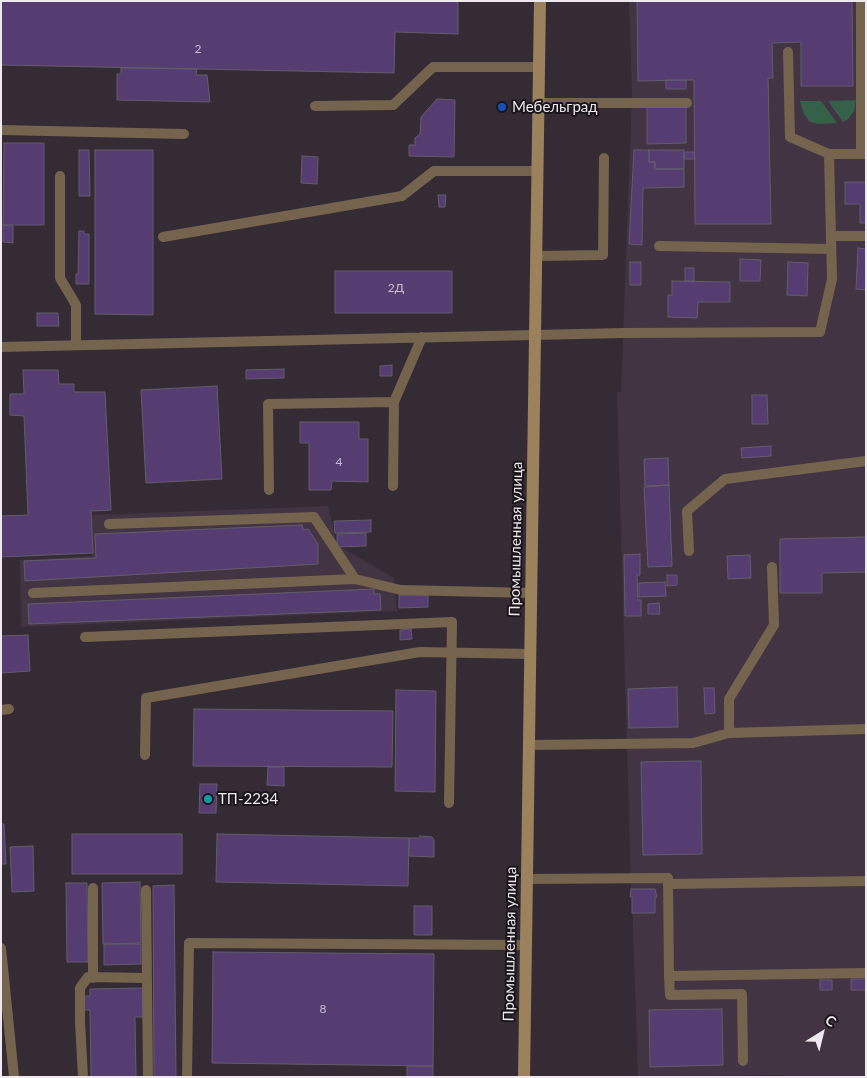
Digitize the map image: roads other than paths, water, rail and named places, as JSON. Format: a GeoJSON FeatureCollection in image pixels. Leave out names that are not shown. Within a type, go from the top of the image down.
{"type":"FeatureCollection","features":[{"type":"Feature","properties":{"kind":"street","name":"Промышленная улица"},"geometry":{"type":"LineString","coordinates":[[524,1077],[540,1]]}},
{"type":"Feature","properties":{"kind":"lane"},"geometry":{"type":"LineString","coordinates":[[788,52],[790,137],[829,154],[863,154],[862,1]]}},
{"type":"Feature","properties":{"kind":"lane"},"geometry":{"type":"LineString","coordinates":[[316,106],[393,105],[433,67],[539,67]]}},
{"type":"Feature","properties":{"kind":"lane"},"geometry":{"type":"LineString","coordinates":[[538,103],[687,103]]}},
{"type":"Feature","properties":{"kind":"lane"},"geometry":{"type":"LineString","coordinates":[[1,130],[184,134]]}},
{"type":"Feature","properties":{"kind":"lane"},"geometry":{"type":"LineString","coordinates":[[1,347],[422,337],[820,332],[832,279],[829,154]]}},
{"type":"Feature","properties":{"kind":"lane"},"geometry":{"type":"LineString","coordinates":[[537,256],[603,256],[604,158]]}},
{"type":"Feature","properties":{"kind":"lane"},"geometry":{"type":"LineString","coordinates":[[163,237],[402,196],[434,171],[538,171]]}},
{"type":"Feature","properties":{"kind":"lane"},"geometry":{"type":"LineString","coordinates":[[60,176],[60,278],[76,305],[76,345]]}},
{"type":"Feature","properties":{"kind":"lane"},"geometry":{"type":"LineString","coordinates":[[831,236],[866,236]]}},
{"type":"Feature","properties":{"kind":"lane"},"geometry":{"type":"LineString","coordinates":[[659,246],[831,249]]}},
{"type":"Feature","properties":{"kind":"lane"},"geometry":{"type":"LineString","coordinates":[[393,486],[394,402],[422,337]]}},
{"type":"Feature","properties":{"kind":"lane"},"geometry":{"type":"LineString","coordinates":[[269,490],[268,404],[394,402]]}},
{"type":"Feature","properties":{"kind":"lane"},"geometry":{"type":"LineString","coordinates":[[689,551],[688,511],[725,479],[866,461]]}},
{"type":"Feature","properties":{"kind":"lane"},"geometry":{"type":"LineString","coordinates":[[108,524],[314,517],[355,579]]}},
{"type":"Feature","properties":{"kind":"lane"},"geometry":{"type":"LineString","coordinates":[[729,733],[729,699],[774,625],[772,567]]}},
{"type":"Feature","properties":{"kind":"lane"},"geometry":{"type":"LineString","coordinates":[[33,593],[355,579],[401,590],[532,592]]}},
{"type":"Feature","properties":{"kind":"lane"},"geometry":{"type":"LineString","coordinates":[[85,637],[452,622],[449,803]]}},
{"type":"Feature","properties":{"kind":"lane"},"geometry":{"type":"LineString","coordinates":[[145,755],[146,698],[420,652],[531,654]]}},
{"type":"Feature","properties":{"kind":"lane"},"geometry":{"type":"LineString","coordinates":[[529,745],[693,743],[729,733],[866,730]]}},
{"type":"Feature","properties":{"kind":"lane"},"geometry":{"type":"LineString","coordinates":[[527,879],[668,878],[670,995],[742,994],[743,1061]]}},
{"type":"Feature","properties":{"kind":"lane"},"geometry":{"type":"LineString","coordinates":[[668,884],[866,882]]}},
{"type":"Feature","properties":{"kind":"lane"},"geometry":{"type":"LineString","coordinates":[[93,888],[93,978]]}},
{"type":"Feature","properties":{"kind":"lane"},"geometry":{"type":"LineString","coordinates":[[146,890],[148,1077]]}},
{"type":"Feature","properties":{"kind":"lane"},"geometry":{"type":"LineString","coordinates":[[187,1077],[189,943],[526,946]]}},
{"type":"Feature","properties":{"kind":"lane"},"geometry":{"type":"LineString","coordinates":[[1,948],[14,1077]]}},
{"type":"Feature","properties":{"kind":"lane"},"geometry":{"type":"LineString","coordinates":[[669,976],[866,973]]}},
{"type":"Feature","properties":{"kind":"lane"},"geometry":{"type":"LineString","coordinates":[[83,1077],[80,988],[88,978],[147,978]]}},
{"type":"Feature","properties":{"kind":"place","name":"Мебельград"},"geometry":{"type":"Point","coordinates":[502,107]}},
{"type":"Feature","properties":{"kind":"place","name":"ТП-2234"},"geometry":{"type":"Point","coordinates":[208,799]}}]}
